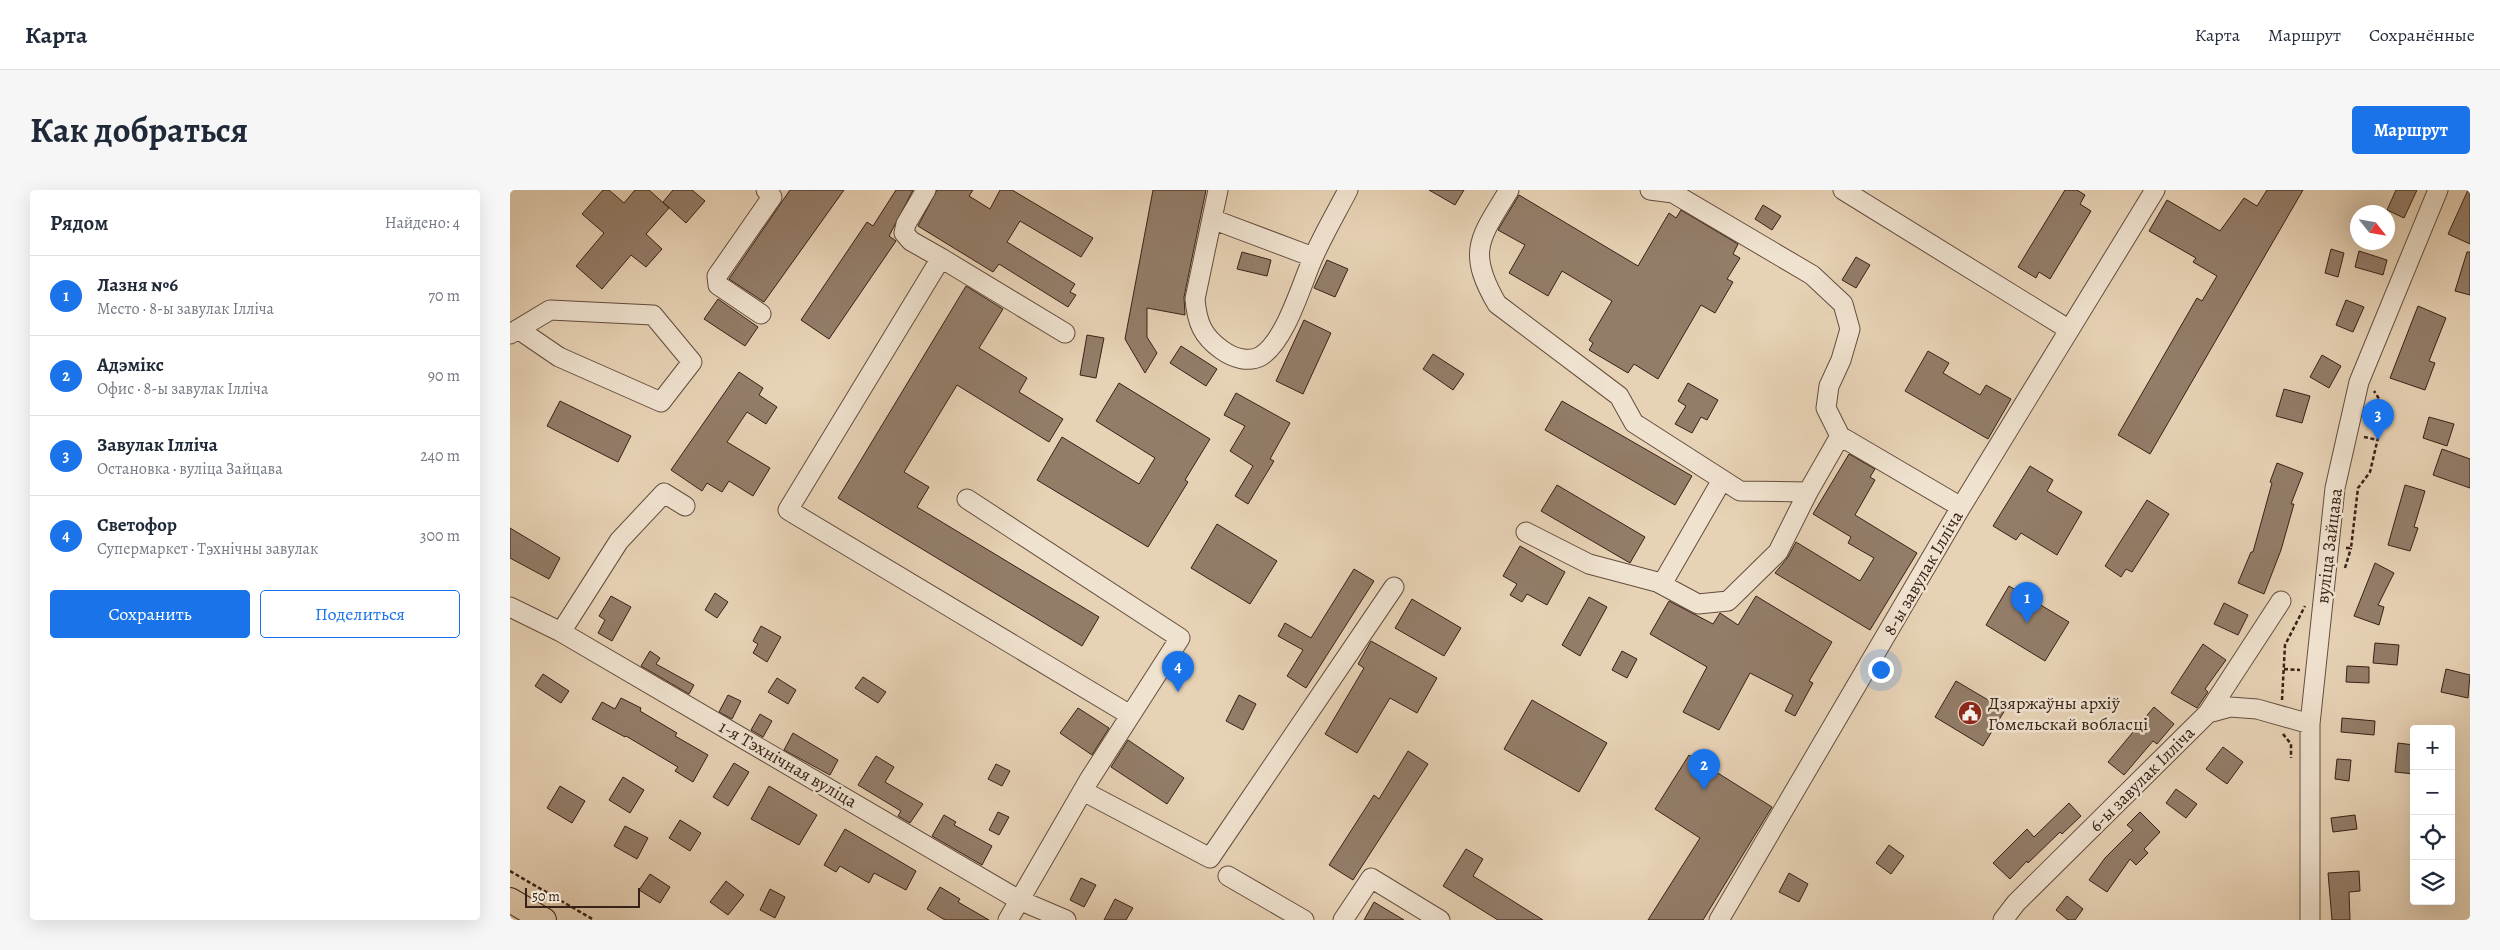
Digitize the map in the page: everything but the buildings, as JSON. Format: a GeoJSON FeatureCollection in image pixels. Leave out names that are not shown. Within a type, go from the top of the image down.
{"type":"FeatureCollection","features":[{"type":"Feature","properties":{"kind":"main road"},"geometry":{"type":"LineString","coordinates":[[510,900],[544,920]]}},
{"type":"Feature","properties":{"kind":"street"},"geometry":{"type":"LineString","coordinates":[[761,314],[718,284],[716,276],[772,197],[766,190]]}},
{"type":"Feature","properties":{"kind":"street"},"geometry":{"type":"LineString","coordinates":[[926,190],[906,224],[904,233],[911,241],[1065,333]]}},
{"type":"Feature","properties":{"kind":"street"},"geometry":{"type":"LineString","coordinates":[[1218,190],[1196,299],[1196,316],[1203,334],[1223,351],[1240,359],[1250,360],[1260,357],[1279,336],[1313,257],[1348,190]]}},
{"type":"Feature","properties":{"kind":"street"},"geometry":{"type":"LineString","coordinates":[[1509,190],[1480,240],[1480,266],[1486,286],[1497,304],[1620,396],[1634,423],[1740,491],[1808,492]]}},
{"type":"Feature","properties":{"kind":"street"},"geometry":{"type":"LineString","coordinates":[[1650,190],[1673,193],[1812,274],[1843,304],[1850,329],[1829,386],[1826,408],[1840,436],[1962,508]]}},
{"type":"Feature","properties":{"kind":"street"},"geometry":{"type":"LineString","coordinates":[[1843,190],[2068,330]]}},
{"type":"Feature","properties":{"kind":"street","name":"8-ы завулак Ілліча"},"geometry":{"type":"LineString","coordinates":[[1719,920],[2068,330],[2156,190]]}},
{"type":"Feature","properties":{"kind":"street","name":"вуліца Зайцава"},"geometry":{"type":"LineString","coordinates":[[2310,920],[2310,724],[2335,488],[2359,382],[2438,190]]}},
{"type":"Feature","properties":{"kind":"street"},"geometry":{"type":"LineString","coordinates":[[1212,219],[1313,257]]}},
{"type":"Feature","properties":{"kind":"street"},"geometry":{"type":"LineString","coordinates":[[942,258],[788,510],[1130,715]]}},
{"type":"Feature","properties":{"kind":"street"},"geometry":{"type":"LineString","coordinates":[[550,310],[653,315],[692,362],[661,402],[559,357],[514,332],[550,310]]}},
{"type":"Feature","properties":{"kind":"street"},"geometry":{"type":"LineString","coordinates":[[1526,532],[1589,564],[1662,584],[1698,604],[1728,601],[1778,552],[1808,492],[1840,436]]}},
{"type":"Feature","properties":{"kind":"street"},"geometry":{"type":"LineString","coordinates":[[1662,584],[1722,480]]}},
{"type":"Feature","properties":{"kind":"street"},"geometry":{"type":"LineString","coordinates":[[561,632],[619,541],[664,493],[685,506]]}},
{"type":"Feature","properties":{"kind":"street"},"geometry":{"type":"LineString","coordinates":[[967,499],[1180,638],[1086,786],[1008,920]]}},
{"type":"Feature","properties":{"kind":"street"},"geometry":{"type":"LineString","coordinates":[[1086,786],[1210,858],[1394,588]]}},
{"type":"Feature","properties":{"kind":"street"},"geometry":{"type":"LineString","coordinates":[[2208,713],[2281,601]]}},
{"type":"Feature","properties":{"kind":"street","name":"1-я Тэхнічная вуліца"},"geometry":{"type":"LineString","coordinates":[[510,607],[561,632],[1019,900],[1066,920]]}},
{"type":"Feature","properties":{"kind":"street","name":"6-ы завулак Ілліча"},"geometry":{"type":"LineString","coordinates":[[2003,920],[2016,903],[2208,713],[2230,707],[2257,710],[2310,724]]}},
{"type":"Feature","properties":{"kind":"street"},"geometry":{"type":"LineString","coordinates":[[1228,876],[1304,920]]}},
{"type":"Feature","properties":{"kind":"street"},"geometry":{"type":"LineString","coordinates":[[1343,920],[1371,878],[1440,920]]}},
{"type":"Feature","properties":{"kind":"path"},"geometry":{"type":"LineString","coordinates":[[2370,472],[2385,408]]}},
{"type":"Feature","properties":{"kind":"path"},"geometry":{"type":"LineString","coordinates":[[2292,764],[2291,744],[2278,726],[2278,716],[2283,696],[2285,645],[2307,602]]}},
{"type":"Feature","properties":{"kind":"path"},"geometry":{"type":"LineString","coordinates":[[510,871],[594,920]]}},
{"type":"Feature","properties":{"kind":"place","name":"Завулак Ілліча"},"geometry":{"type":"Point","coordinates":[2378,440]}},
{"type":"Feature","properties":{"kind":"place","name":"Лазня №6"},"geometry":{"type":"Point","coordinates":[2027,623]}},
{"type":"Feature","properties":{"kind":"place","name":"Светофор"},"geometry":{"type":"Point","coordinates":[1178,692]}},
{"type":"Feature","properties":{"kind":"place","name":"Дзяржаўны архіў Гомельскай вобласці"},"geometry":{"type":"Point","coordinates":[1970,713]}},
{"type":"Feature","properties":{"kind":"place","name":"Адэмікс"},"geometry":{"type":"Point","coordinates":[1704,790]}}]}
